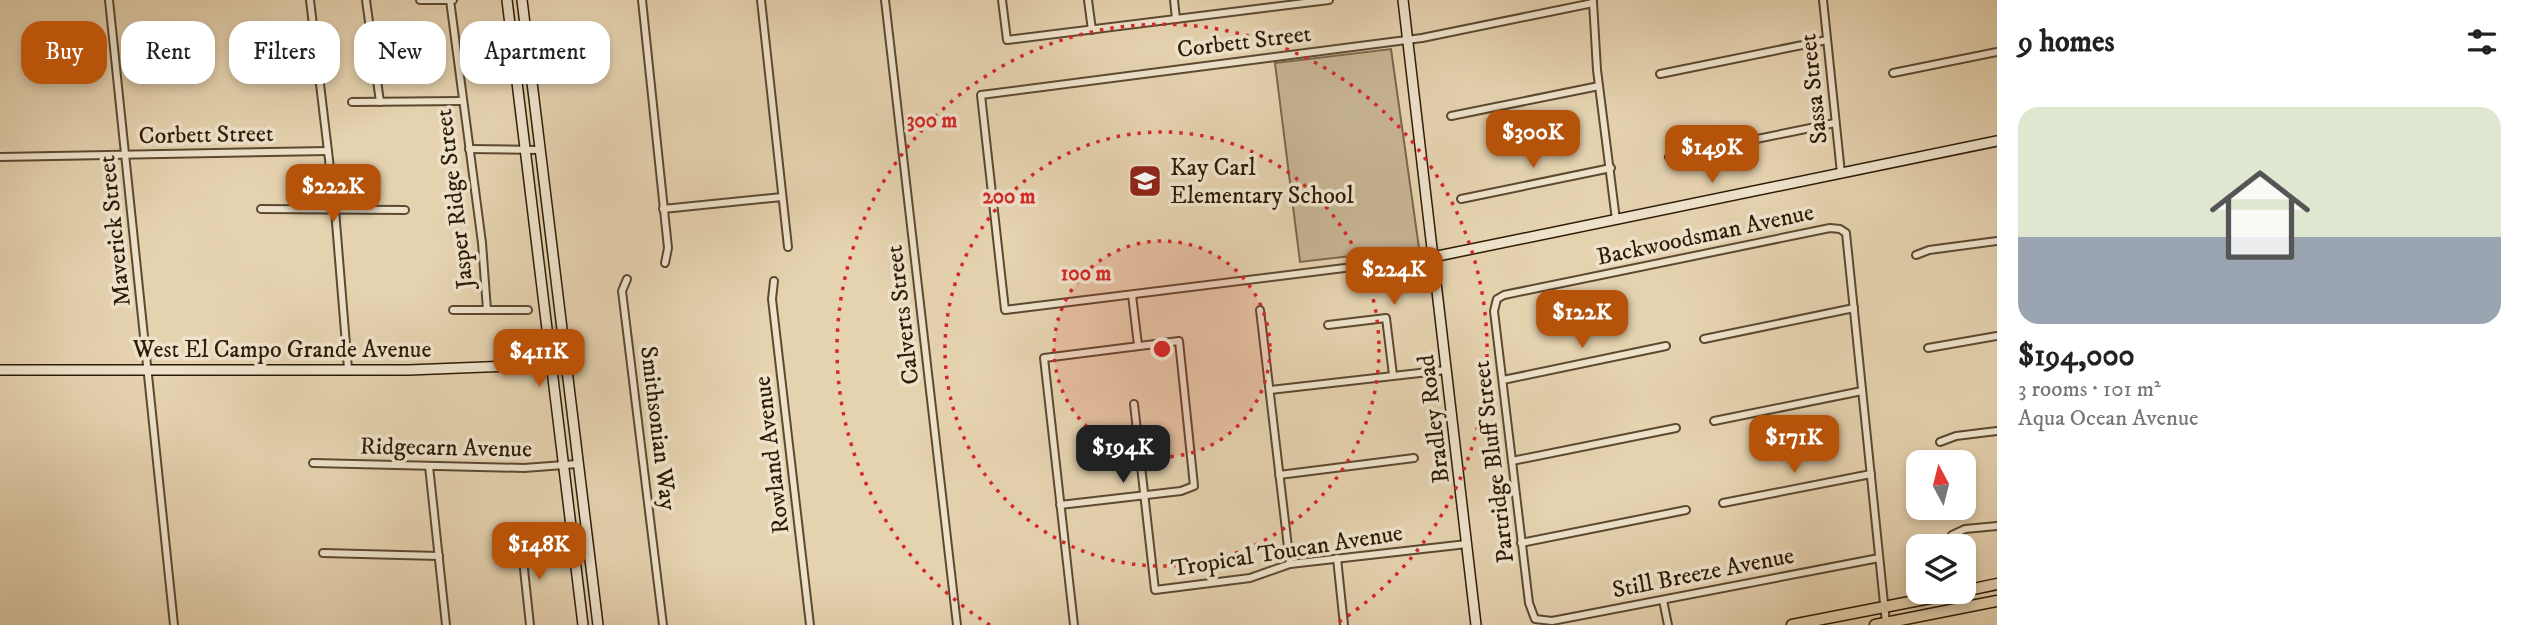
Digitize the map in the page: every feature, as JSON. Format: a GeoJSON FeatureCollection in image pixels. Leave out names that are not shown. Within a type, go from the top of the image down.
{"type":"FeatureCollection","features":[{"type":"Feature","properties":{"kind":"main road"},"geometry":{"type":"LineString","coordinates":[[1976,588],[1997,584]]}},
{"type":"Feature","properties":{"kind":"main road"},"geometry":{"type":"LineString","coordinates":[[1875,625],[1997,601]]}},
{"type":"Feature","properties":{"kind":"main road"},"geometry":{"type":"LineString","coordinates":[[1792,625],[1906,602]]}},
{"type":"Feature","properties":{"kind":"street","name":"Maverick Street"},"geometry":{"type":"LineString","coordinates":[[109,0],[174,625]]}},
{"type":"Feature","properties":{"kind":"street"},"geometry":{"type":"LineString","coordinates":[[310,0],[335,210],[348,369]]}},
{"type":"Feature","properties":{"kind":"street"},"geometry":{"type":"LineString","coordinates":[[366,0],[380,102]]}},
{"type":"Feature","properties":{"kind":"street"},"geometry":{"type":"LineString","coordinates":[[420,0],[452,0]]}},
{"type":"Feature","properties":{"kind":"street","name":"Jasper Ridge Street"},"geometry":{"type":"LineString","coordinates":[[452,0],[462,101],[482,243],[487,310]]}},
{"type":"Feature","properties":{"kind":"street"},"geometry":{"type":"LineString","coordinates":[[507,0],[583,625]]}},
{"type":"Feature","properties":{"kind":"street"},"geometry":{"type":"LineString","coordinates":[[522,0],[598,625]]}},
{"type":"Feature","properties":{"kind":"street"},"geometry":{"type":"LineString","coordinates":[[642,0],[668,248],[665,263]]}},
{"type":"Feature","properties":{"kind":"street"},"geometry":{"type":"LineString","coordinates":[[761,0],[788,247]]}},
{"type":"Feature","properties":{"kind":"street","name":"Calverts Street"},"geometry":{"type":"LineString","coordinates":[[885,0],[957,625]]}},
{"type":"Feature","properties":{"kind":"street"},"geometry":{"type":"LineString","coordinates":[[1003,0],[1007,40],[1329,0]]}},
{"type":"Feature","properties":{"kind":"street"},"geometry":{"type":"LineString","coordinates":[[1088,0],[1091,30]]}},
{"type":"Feature","properties":{"kind":"street"},"geometry":{"type":"LineString","coordinates":[[1174,0],[1176,19]]}},
{"type":"Feature","properties":{"kind":"street"},"geometry":{"type":"LineString","coordinates":[[1259,0],[1260,9]]}},
{"type":"Feature","properties":{"kind":"street","name":"Bradley Road"},"geometry":{"type":"LineString","coordinates":[[1402,0],[1477,625]]}},
{"type":"Feature","properties":{"kind":"street","name":"Sassa Street"},"geometry":{"type":"LineString","coordinates":[[1823,0],[1841,173]]}},
{"type":"Feature","properties":{"kind":"street","name":"Corbett Street"},"geometry":{"type":"LineString","coordinates":[[1132,295],[1005,310],[981,95],[1407,40],[1593,1]]}},
{"type":"Feature","properties":{"kind":"street"},"geometry":{"type":"LineString","coordinates":[[1593,1],[1599,86],[1616,219]]}},
{"type":"Feature","properties":{"kind":"street"},"geometry":{"type":"LineString","coordinates":[[1660,74],[1827,40]]}},
{"type":"Feature","properties":{"kind":"street"},"geometry":{"type":"LineString","coordinates":[[1893,73],[1997,52]]}},
{"type":"Feature","properties":{"kind":"street"},"geometry":{"type":"LineString","coordinates":[[1451,116],[1599,86]]}},
{"type":"Feature","properties":{"kind":"street"},"geometry":{"type":"LineString","coordinates":[[352,102],[462,101]]}},
{"type":"Feature","properties":{"kind":"street"},"geometry":{"type":"LineString","coordinates":[[1669,157],[1835,123]]}},
{"type":"Feature","properties":{"kind":"street"},"geometry":{"type":"LineString","coordinates":[[1138,345],[1132,295],[1433,257],[1997,141]]}},
{"type":"Feature","properties":{"kind":"street"},"geometry":{"type":"LineString","coordinates":[[469,149],[540,150]]}},
{"type":"Feature","properties":{"kind":"street","name":"Corbett Street"},"geometry":{"type":"LineString","coordinates":[[0,157],[328,151]]}},
{"type":"Feature","properties":{"kind":"street"},"geometry":{"type":"LineString","coordinates":[[1461,199],[1611,168]]}},
{"type":"Feature","properties":{"kind":"street"},"geometry":{"type":"LineString","coordinates":[[663,209],[782,197]]}},
{"type":"Feature","properties":{"kind":"street"},"geometry":{"type":"LineString","coordinates":[[261,209],[405,210]]}},
{"type":"Feature","properties":{"kind":"street","name":"Backwoodsman Avenue"},"geometry":{"type":"LineString","coordinates":[[1497,299],[1504,295],[1822,229],[1840,229],[1848,239],[1854,308]]}},
{"type":"Feature","properties":{"kind":"street"},"geometry":{"type":"LineString","coordinates":[[1916,256],[1929,250],[1997,240]]}},
{"type":"Feature","properties":{"kind":"street","name":"Smithsonian Way"},"geometry":{"type":"LineString","coordinates":[[626,279],[622,291],[663,625]]}},
{"type":"Feature","properties":{"kind":"street","name":"Rowland Avenue"},"geometry":{"type":"LineString","coordinates":[[774,281],[772,299],[810,625]]}},
{"type":"Feature","properties":{"kind":"street","name":"Partridge Bluff Street"},"geometry":{"type":"LineString","coordinates":[[1497,299],[1494,311],[1521,543],[1530,611],[1535,619]]}},
{"type":"Feature","properties":{"kind":"street"},"geometry":{"type":"LineString","coordinates":[[1704,339],[1854,308],[1886,623]]}},
{"type":"Feature","properties":{"kind":"street"},"geometry":{"type":"LineString","coordinates":[[453,310],[528,310]]}},
{"type":"Feature","properties":{"kind":"street"},"geometry":{"type":"LineString","coordinates":[[1260,310],[1290,564]]}},
{"type":"Feature","properties":{"kind":"street"},"geometry":{"type":"LineString","coordinates":[[1328,325],[1386,318],[1393,375]]}},
{"type":"Feature","properties":{"kind":"street"},"geometry":{"type":"LineString","coordinates":[[1928,348],[1997,336]]}},
{"type":"Feature","properties":{"kind":"street"},"geometry":{"type":"LineString","coordinates":[[1060,505],[1181,491],[1194,486],[1178,341],[1044,358],[1060,505],[1074,625]]}},
{"type":"Feature","properties":{"kind":"street"},"geometry":{"type":"LineString","coordinates":[[1503,380],[1666,346]]}},
{"type":"Feature","properties":{"kind":"street","name":"West El Campo Grande Avenue"},"geometry":{"type":"LineString","coordinates":[[0,370],[565,365]]}},
{"type":"Feature","properties":{"kind":"street"},"geometry":{"type":"LineString","coordinates":[[1270,390],[1446,370]]}},
{"type":"Feature","properties":{"kind":"street"},"geometry":{"type":"LineString","coordinates":[[1714,421],[1862,391]]}},
{"type":"Feature","properties":{"kind":"street"},"geometry":{"type":"LineString","coordinates":[[1134,404],[1143,496]]}},
{"type":"Feature","properties":{"kind":"street"},"geometry":{"type":"LineString","coordinates":[[1512,461],[1676,428]]}},
{"type":"Feature","properties":{"kind":"street"},"geometry":{"type":"LineString","coordinates":[[1940,442],[1956,436],[1997,431]]}},
{"type":"Feature","properties":{"kind":"street"},"geometry":{"type":"LineString","coordinates":[[1279,475],[1415,458]]}},
{"type":"Feature","properties":{"kind":"street","name":"Ridgecarn Avenue"},"geometry":{"type":"LineString","coordinates":[[313,463],[524,468],[577,464]]}},
{"type":"Feature","properties":{"kind":"street"},"geometry":{"type":"LineString","coordinates":[[429,466],[446,625]]}},
{"type":"Feature","properties":{"kind":"street"},"geometry":{"type":"LineString","coordinates":[[1723,503],[1871,474]]}},
{"type":"Feature","properties":{"kind":"street","name":"Tropical Toucan Avenue"},"geometry":{"type":"LineString","coordinates":[[1143,496],[1155,590],[1250,578],[1290,564],[1467,544]]}},
{"type":"Feature","properties":{"kind":"street"},"geometry":{"type":"LineString","coordinates":[[1521,543],[1686,510]]}},
{"type":"Feature","properties":{"kind":"street"},"geometry":{"type":"LineString","coordinates":[[1954,534],[1965,529],[1997,526]]}},
{"type":"Feature","properties":{"kind":"street"},"geometry":{"type":"LineString","coordinates":[[521,541],[530,625]]}},
{"type":"Feature","properties":{"kind":"street"},"geometry":{"type":"LineString","coordinates":[[323,553],[439,556]]}},
{"type":"Feature","properties":{"kind":"street"},"geometry":{"type":"LineString","coordinates":[[1337,558],[1345,625]]}},
{"type":"Feature","properties":{"kind":"street","name":"Still Breeze Avenue"},"geometry":{"type":"LineString","coordinates":[[1535,619],[1552,621],[1879,558]]}},
{"type":"Feature","properties":{"kind":"street"},"geometry":{"type":"LineString","coordinates":[[1663,600],[1668,625]]}},
{"type":"Feature","properties":{"kind":"shaded area"},"geometry":{"type":"Polygon","coordinates":[[[1391,49],[1419,248],[1300,262],[1275,63],[1391,49]]]}},
{"type":"Feature","properties":{"kind":"place","name":"Kay Carl Elementary School"},"geometry":{"type":"Point","coordinates":[1145,181]}}]}
